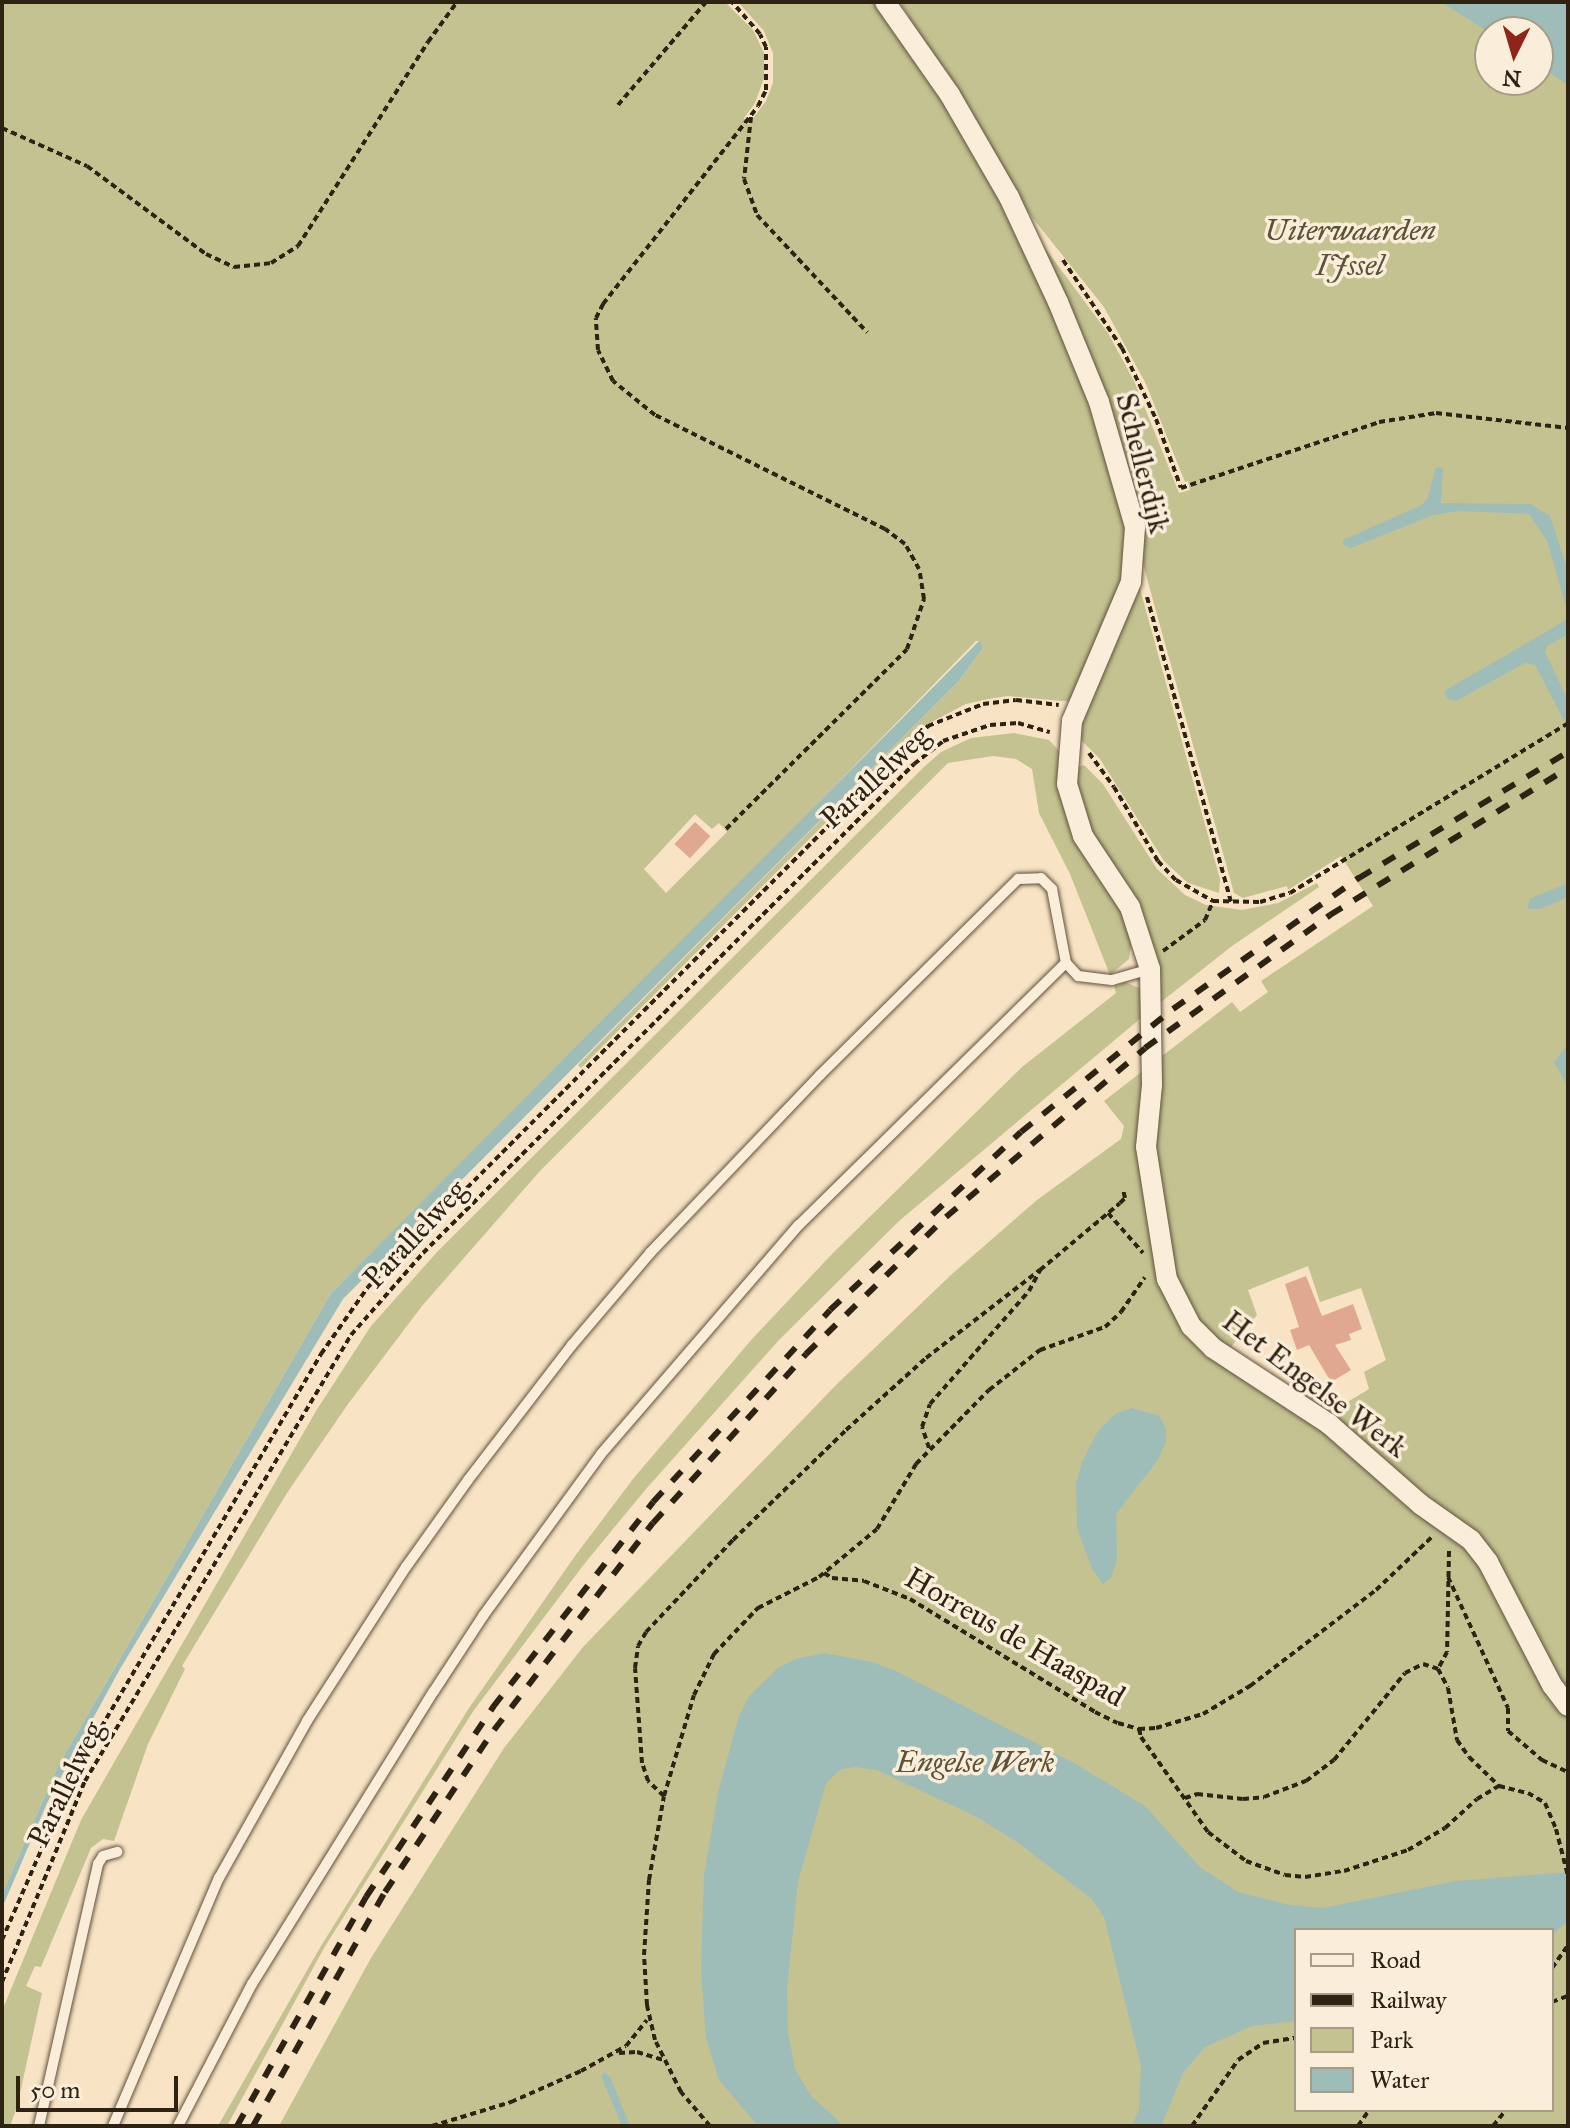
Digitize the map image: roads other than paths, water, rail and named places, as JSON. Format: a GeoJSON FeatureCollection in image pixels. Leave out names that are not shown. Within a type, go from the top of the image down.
{"type":"FeatureCollection","features":[{"type":"Feature","properties":{"kind":"street","name":"Schellerdijk"},"geometry":{"type":"LineString","coordinates":[[885,2],[950,95],[1009,197],[1088,373],[1121,476],[1137,538],[1131,582],[1077,708],[1068,740],[1067,784],[1075,817],[1130,907],[1150,969],[1152,1008]]}},
{"type":"Feature","properties":{"kind":"street","name":"Het Engelse Werk"},"geometry":{"type":"LineString","coordinates":[[1152,1008],[1152,1085],[1146,1147],[1163,1260],[1175,1299],[1202,1338],[1329,1424],[1471,1540],[1488,1562],[1552,1685],[1568,1706]]}},
{"type":"Feature","properties":{"kind":"lane"},"geometry":{"type":"LineString","coordinates":[[113,2126],[219,1878],[260,1799],[353,1646],[413,1556],[572,1345],[729,1167],[1018,879],[1041,878],[1052,889],[1066,963],[1078,976],[1112,980],[1150,969]]}},
{"type":"Feature","properties":{"kind":"lane"},"geometry":{"type":"LineString","coordinates":[[178,2126],[252,1984],[434,1691],[483,1616],[601,1454],[799,1225],[1066,963]]}},
{"type":"Feature","properties":{"kind":"lane"},"geometry":{"type":"LineString","coordinates":[[39,2126],[98,1864],[107,1853],[117,1852]]}},
{"type":"Feature","properties":{"kind":"water"},"geometry":{"type":"Polygon","coordinates":[[[1441,2],[1568,2],[1568,85],[1554,76],[1554,16],[1474,16],[1474,23],[1441,2]]]}},
{"type":"Feature","properties":{"kind":"water"},"geometry":{"type":"Polygon","coordinates":[[[1436,468],[1443,469],[1441,503],[1531,504],[1550,516],[1568,571],[1568,613],[1547,541],[1529,514],[1459,511],[1433,515],[1351,548],[1343,544],[1343,540],[1422,505],[1427,499],[1436,468]]]}},
{"type":"Feature","properties":{"kind":"water"},"geometry":{"type":"Polygon","coordinates":[[[1568,619],[1568,634],[1547,646],[1545,652],[1568,700],[1568,728],[1535,665],[1525,663],[1456,701],[1447,698],[1444,691],[1568,619]]]}},
{"type":"Feature","properties":{"kind":"water"},"geometry":{"type":"Polygon","coordinates":[[[980,640],[983,648],[958,682],[343,1299],[120,1669],[48,1801],[2,1908],[2,1894],[58,1766],[331,1293],[980,640]]]}},
{"type":"Feature","properties":{"kind":"water"},"geometry":{"type":"Polygon","coordinates":[[[1568,883],[1568,897],[1540,909],[1528,909],[1529,899],[1568,883]]]}},
{"type":"Feature","properties":{"kind":"water"},"geometry":{"type":"Polygon","coordinates":[[[1568,1044],[1568,1087],[1554,1062],[1568,1044]]]}},
{"type":"Feature","properties":{"kind":"water"},"geometry":{"type":"Polygon","coordinates":[[[1132,1408],[1159,1416],[1166,1429],[1166,1442],[1157,1461],[1116,1514],[1117,1559],[1111,1578],[1103,1584],[1092,1569],[1077,1528],[1076,1483],[1082,1462],[1098,1431],[1115,1414],[1132,1408]]]}},
{"type":"Feature","properties":{"kind":"water"},"geometry":{"type":"Polygon","coordinates":[[[824,1653],[872,1662],[896,1671],[1076,1764],[1145,1806],[1200,1867],[1238,1892],[1290,1905],[1323,1908],[1456,1881],[1568,1872],[1568,1921],[1554,1933],[1554,1928],[1294,1928],[1294,2021],[1252,2026],[1205,2047],[1183,2073],[1161,2126],[1132,2126],[1139,2109],[1141,2066],[1104,1917],[1092,1899],[1017,1842],[975,1816],[877,1770],[841,1769],[826,1783],[798,1882],[787,1988],[788,2032],[795,2069],[811,2096],[844,2126],[758,2126],[719,2080],[706,2038],[701,1969],[704,1875],[718,1792],[739,1716],[750,1695],[778,1668],[796,1659],[824,1653]]]}},
{"type":"Feature","properties":{"kind":"water"},"geometry":{"type":"Polygon","coordinates":[[[604,2072],[610,2077],[630,2126],[622,2126],[601,2076],[604,2072]]]}},
{"type":"Feature","properties":{"kind":"railway"},"geometry":{"type":"LineString","coordinates":[[237,2126],[366,1897],[493,1707],[653,1502],[830,1310],[1021,1132],[1173,1009],[1359,878],[1568,752]]}},
{"type":"Feature","properties":{"kind":"railway"},"geometry":{"type":"LineString","coordinates":[[253,2126],[385,1892],[494,1730],[653,1523],[806,1354],[946,1217],[1145,1048],[1330,915],[1568,768]]}},
{"type":"Feature","properties":{"kind":"park label","name":"Uiterwaarden IJssel"},"geometry":{"type":"Point","coordinates":[1350,247]}},
{"type":"Feature","properties":{"kind":"park label","name":"Engelse Werk"},"geometry":{"type":"Point","coordinates":[975,1762]}}]}
